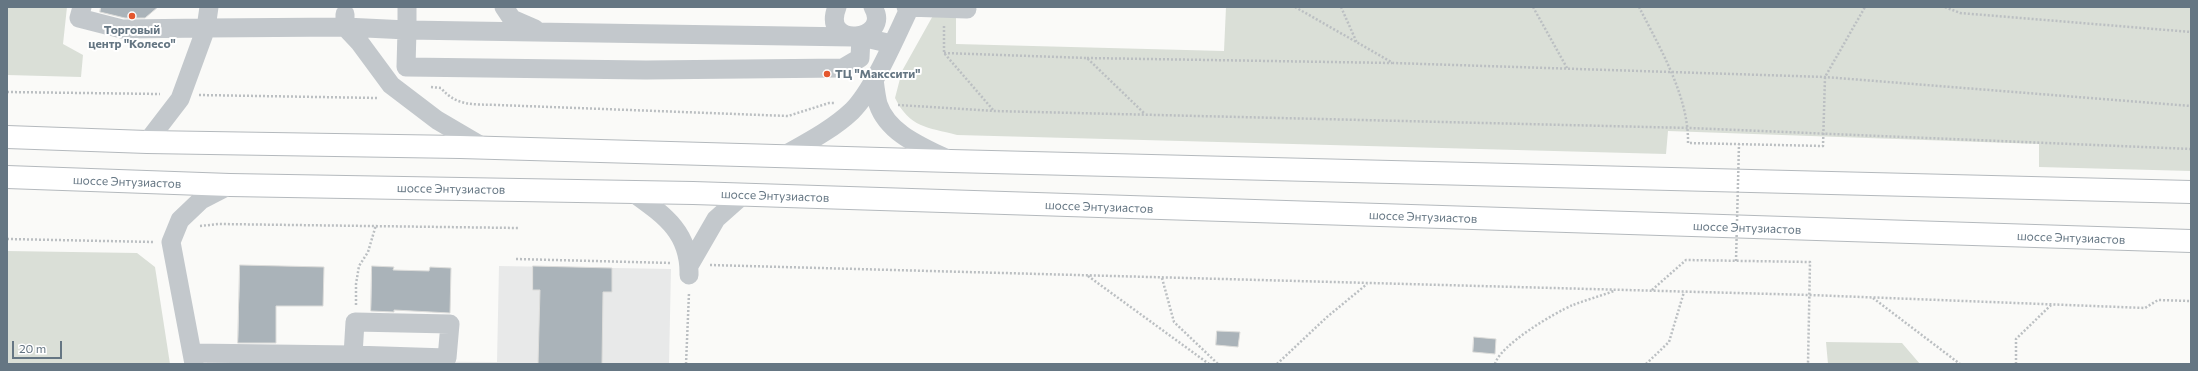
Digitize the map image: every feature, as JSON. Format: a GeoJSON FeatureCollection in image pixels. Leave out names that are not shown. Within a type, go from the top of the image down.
{"type":"FeatureCollection","features":[{"type":"Feature","properties":{"kind":"highway"},"geometry":{"type":"LineString","coordinates":[[7,137],[147,142],[483,147],[951,161],[2191,192]]}},
{"type":"Feature","properties":{"kind":"highway","name":"шоссе Энтузиастов"},"geometry":{"type":"LineString","coordinates":[[7,177],[230,185],[743,195],[2191,241]]}},
{"type":"Feature","properties":{"kind":"street"},"geometry":{"type":"LineString","coordinates":[[82,7],[79,18],[122,29],[206,28],[345,20],[407,30],[857,37],[868,33],[873,26],[876,18],[873,7]]}},
{"type":"Feature","properties":{"kind":"street"},"geometry":{"type":"LineString","coordinates":[[147,142],[182,95],[206,28],[209,7]]}},
{"type":"Feature","properties":{"kind":"street"},"geometry":{"type":"LineString","coordinates":[[407,7],[406,68],[646,70],[843,68],[860,58],[857,37]]}},
{"type":"Feature","properties":{"kind":"street"},"geometry":{"type":"LineString","coordinates":[[504,7],[512,19],[521,24],[546,32]]}},
{"type":"Feature","properties":{"kind":"street"},"geometry":{"type":"LineString","coordinates":[[837,7],[834,15],[835,23],[842,33],[892,44]]}},
{"type":"Feature","properties":{"kind":"street"},"geometry":{"type":"LineString","coordinates":[[785,155],[831,128],[852,110],[874,79],[909,7],[967,9]]}},
{"type":"Feature","properties":{"kind":"street"},"geometry":{"type":"LineString","coordinates":[[345,20],[391,85],[437,120],[483,147]]}},
{"type":"Feature","properties":{"kind":"street"},"geometry":{"type":"LineString","coordinates":[[874,79],[878,104],[890,126],[923,147],[951,161]]}},
{"type":"Feature","properties":{"kind":"street"},"geometry":{"type":"LineString","coordinates":[[230,185],[201,200],[185,215],[180,220],[171,242],[193,359],[353,355],[447,358],[450,324],[355,322],[353,355]]}},
{"type":"Feature","properties":{"kind":"street"},"geometry":{"type":"LineString","coordinates":[[632,192],[664,216],[682,237],[689,270]]}},
{"type":"Feature","properties":{"kind":"street"},"geometry":{"type":"LineString","coordinates":[[689,270],[716,219],[743,195]]}},
{"type":"Feature","properties":{"kind":"path"},"geometry":{"type":"LineString","coordinates":[[1295,7],[1393,63]]}},
{"type":"Feature","properties":{"kind":"path"},"geometry":{"type":"LineString","coordinates":[[1341,7],[1358,44]]}},
{"type":"Feature","properties":{"kind":"path"},"geometry":{"type":"LineString","coordinates":[[1533,7],[1567,68]]}},
{"type":"Feature","properties":{"kind":"path"},"geometry":{"type":"LineString","coordinates":[[1639,7],[1672,72],[1689,128],[1688,143],[1823,146],[1825,77],[1865,7]]}},
{"type":"Feature","properties":{"kind":"path"},"geometry":{"type":"LineString","coordinates":[[1945,7],[1960,12],[2191,32]]}},
{"type":"Feature","properties":{"kind":"path"},"geometry":{"type":"LineString","coordinates":[[944,8],[944,53],[994,111]]}},
{"type":"Feature","properties":{"kind":"path"},"geometry":{"type":"LineString","coordinates":[[944,53],[1087,58],[1393,63],[1825,77],[2191,106]]}},
{"type":"Feature","properties":{"kind":"path"},"geometry":{"type":"LineString","coordinates":[[1087,58],[1146,115]]}},
{"type":"Feature","properties":{"kind":"path"},"geometry":{"type":"LineString","coordinates":[[7,92],[408,98],[422,86],[440,88],[449,97],[464,104],[788,116],[829,102],[836,103]]}},
{"type":"Feature","properties":{"kind":"path"},"geometry":{"type":"LineString","coordinates":[[891,104],[994,111],[1689,128],[2191,149]]}},
{"type":"Feature","properties":{"kind":"path"},"geometry":{"type":"LineString","coordinates":[[1736,261],[1739,144]]}},
{"type":"Feature","properties":{"kind":"path"},"geometry":{"type":"LineString","coordinates":[[197,227],[219,224],[518,228]]}},
{"type":"Feature","properties":{"kind":"path"},"geometry":{"type":"LineString","coordinates":[[355,322],[356,284],[359,266],[368,252],[376,225]]}},
{"type":"Feature","properties":{"kind":"path"},"geometry":{"type":"LineString","coordinates":[[7,239],[171,242]]}},
{"type":"Feature","properties":{"kind":"path"},"geometry":{"type":"LineString","coordinates":[[516,259],[689,270],[1088,276],[1367,283],[1810,295],[2145,308],[2158,300],[2191,301]]}},
{"type":"Feature","properties":{"kind":"path"},"geometry":{"type":"LineString","coordinates":[[1651,291],[1686,260],[1810,262],[1808,364]]}},
{"type":"Feature","properties":{"kind":"path"},"geometry":{"type":"LineString","coordinates":[[686,364],[689,270]]}},
{"type":"Feature","properties":{"kind":"path"},"geometry":{"type":"LineString","coordinates":[[1088,276],[1209,364]]}},
{"type":"Feature","properties":{"kind":"path"},"geometry":{"type":"LineString","coordinates":[[1162,278],[1174,322],[1218,364]]}},
{"type":"Feature","properties":{"kind":"path"},"geometry":{"type":"LineString","coordinates":[[1277,364],[1327,316],[1367,283]]}},
{"type":"Feature","properties":{"kind":"path"},"geometry":{"type":"LineString","coordinates":[[1494,364],[1503,349],[1525,333],[1572,306],[1616,290]]}},
{"type":"Feature","properties":{"kind":"path"},"geometry":{"type":"LineString","coordinates":[[1646,364],[1669,342],[1684,292]]}},
{"type":"Feature","properties":{"kind":"path"},"geometry":{"type":"LineString","coordinates":[[1873,298],[1960,364]]}},
{"type":"Feature","properties":{"kind":"path"},"geometry":{"type":"LineString","coordinates":[[2016,364],[2016,339],[2052,305]]}},
{"type":"Feature","properties":{"kind":"shaded area"},"geometry":{"type":"Polygon","coordinates":[[[7,7],[67,7],[63,44],[83,55],[81,77],[7,75],[7,7]]]}},
{"type":"Feature","properties":{"kind":"shaded area"},"geometry":{"type":"Polygon","coordinates":[[[1226,7],[2191,7],[2191,171],[2039,167],[2039,144],[1668,131],[1666,154],[957,135],[928,128],[913,121],[901,108],[895,98],[902,71],[935,12],[956,12],[956,44],[1224,51],[1226,7]]]}},
{"type":"Feature","properties":{"kind":"shaded area"},"geometry":{"type":"Polygon","coordinates":[[[7,251],[137,253],[155,267],[170,364],[7,364],[7,251]]]}},
{"type":"Feature","properties":{"kind":"shaded area"},"geometry":{"type":"Polygon","coordinates":[[[499,266],[671,269],[669,364],[207,364],[207,360],[497,362],[499,266]]]}},
{"type":"Feature","properties":{"kind":"shaded area"},"geometry":{"type":"Polygon","coordinates":[[[1826,342],[1902,343],[1920,364],[1828,364],[1826,342]]]}},
{"type":"Feature","properties":{"kind":"building","name":"Торговый центр \"Колесо\""},"geometry":{"type":"Polygon","coordinates":[[[101,7],[158,7],[145,18],[125,18],[100,12],[101,7]]]}},
{"type":"Feature","properties":{"kind":"building"},"geometry":{"type":"Polygon","coordinates":[[[240,265],[324,267],[323,306],[276,306],[276,343],[238,343],[240,265]]]}},
{"type":"Feature","properties":{"kind":"building"},"geometry":{"type":"Polygon","coordinates":[[[372,266],[394,267],[393,270],[429,271],[430,267],[451,268],[450,313],[394,310],[394,312],[371,311],[372,266]]]}},
{"type":"Feature","properties":{"kind":"building"},"geometry":{"type":"Polygon","coordinates":[[[533,266],[612,268],[612,292],[603,292],[602,364],[538,364],[540,290],[533,290],[533,266]]]}},
{"type":"Feature","properties":{"kind":"building"},"geometry":{"type":"Polygon","coordinates":[[[1217,331],[1240,332],[1238,347],[1216,345],[1217,331]]]}},
{"type":"Feature","properties":{"kind":"building"},"geometry":{"type":"Polygon","coordinates":[[[1474,337],[1496,339],[1495,354],[1473,352],[1474,337]]]}},
{"type":"Feature","properties":{"kind":"place","name":"Торговый центр \"Колесо\""},"geometry":{"type":"Point","coordinates":[132,16]}},
{"type":"Feature","properties":{"kind":"place","name":"ТЦ \"Макссити\""},"geometry":{"type":"Point","coordinates":[827,74]}}]}
